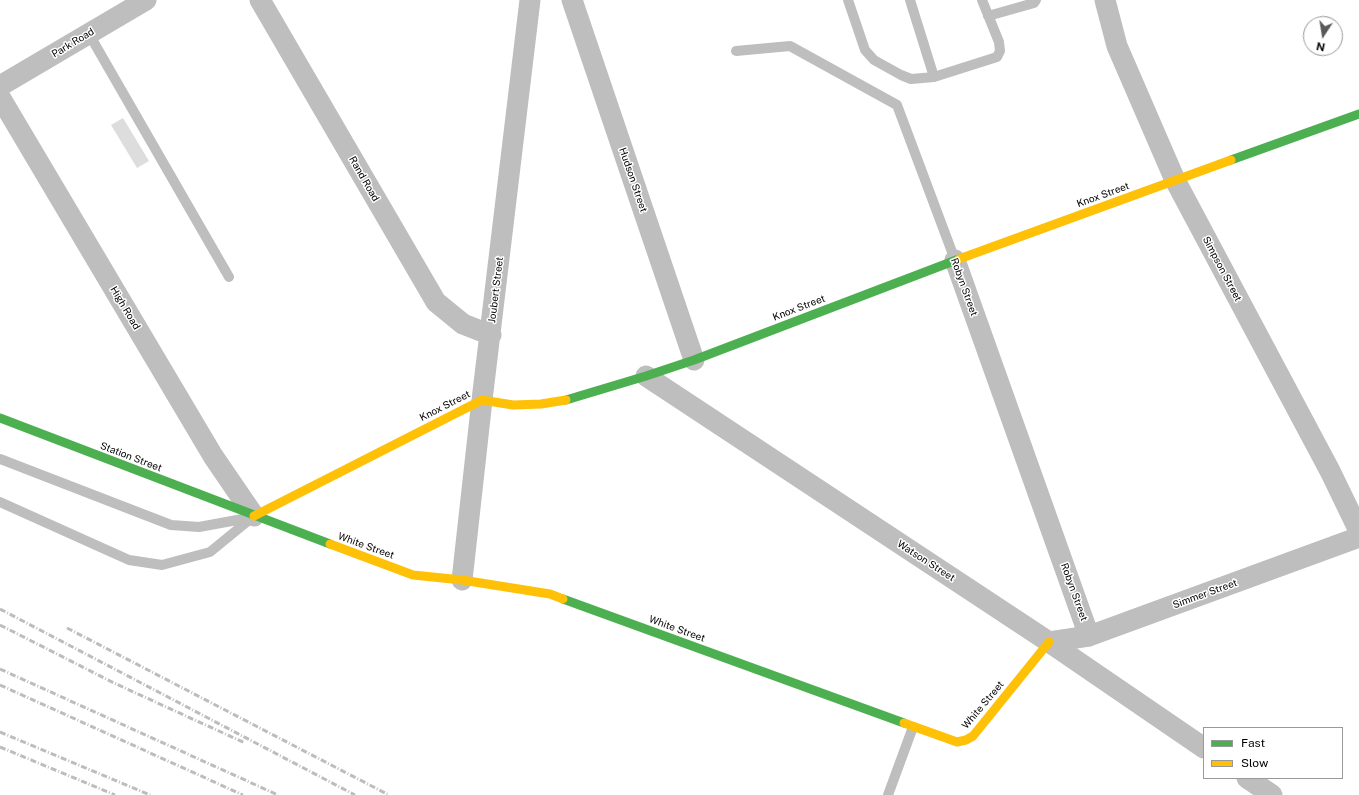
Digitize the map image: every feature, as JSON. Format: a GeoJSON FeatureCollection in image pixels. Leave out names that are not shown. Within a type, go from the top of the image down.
{"type":"FeatureCollection","features":[{"type":"Feature","properties":{"kind":"street","name":"Park Road"},"geometry":{"type":"LineString","coordinates":[[0,86],[146,0]]}},
{"type":"Feature","properties":{"kind":"street","name":"Rand Road"},"geometry":{"type":"LineString","coordinates":[[260,0],[436,302],[463,324],[490,335]]}},
{"type":"Feature","properties":{"kind":"street","name":"Joubert Street"},"geometry":{"type":"LineString","coordinates":[[462,580],[530,0]]}},
{"type":"Feature","properties":{"kind":"street","name":"Hudson Street"},"geometry":{"type":"LineString","coordinates":[[572,0],[694,360]]}},
{"type":"Feature","properties":{"kind":"street","name":"Simpson Street"},"geometry":{"type":"LineString","coordinates":[[1105,0],[1117,46],[1175,180],[1330,471],[1359,531]]}},
{"type":"Feature","properties":{"kind":"street","name":"High Road"},"geometry":{"type":"LineString","coordinates":[[0,97],[213,456],[254,516]]}},
{"type":"Feature","properties":{"kind":"street","name":"Knox Street"},"geometry":{"type":"LineString","coordinates":[[254,516],[482,400],[513,405],[541,404],[566,400],[646,376],[694,360],[955,260],[1359,114]]}},
{"type":"Feature","properties":{"kind":"street","name":"Robyn Street"},"geometry":{"type":"LineString","coordinates":[[955,260],[1089,636]]}},
{"type":"Feature","properties":{"kind":"street","name":"Watson Street"},"geometry":{"type":"LineString","coordinates":[[646,376],[1049,642],[1203,747]]}},
{"type":"Feature","properties":{"kind":"street","name":"Station Street"},"geometry":{"type":"LineString","coordinates":[[0,418],[254,516]]}},
{"type":"Feature","properties":{"kind":"street","name":"White Street"},"geometry":{"type":"LineString","coordinates":[[254,516],[413,575],[462,580],[550,594],[957,742],[966,740],[973,736],[1049,642]]}},
{"type":"Feature","properties":{"kind":"street","name":"Simmer Street"},"geometry":{"type":"LineString","coordinates":[[1049,642],[1089,636],[1125,624],[1359,537]]}},
{"type":"Feature","properties":{"kind":"street"},"geometry":{"type":"LineString","coordinates":[[1248,779],[1272,795]]}},
{"type":"Feature","properties":{"kind":"lane"},"geometry":{"type":"LineString","coordinates":[[848,0],[864,50],[874,60],[911,79],[934,77],[997,57],[1000,51],[999,42],[982,0]]}},
{"type":"Feature","properties":{"kind":"lane"},"geometry":{"type":"LineString","coordinates":[[910,0],[934,77]]}},
{"type":"Feature","properties":{"kind":"lane"},"geometry":{"type":"LineString","coordinates":[[988,16],[1034,3],[1036,0]]}},
{"type":"Feature","properties":{"kind":"lane"},"geometry":{"type":"LineString","coordinates":[[89,34],[229,277]]}},
{"type":"Feature","properties":{"kind":"lane","name":"Robyn Street"},"geometry":{"type":"LineString","coordinates":[[736,51],[790,46],[897,105],[955,260]]}},
{"type":"Feature","properties":{"kind":"lane"},"geometry":{"type":"LineString","coordinates":[[0,459],[171,525],[199,528],[254,516]]}},
{"type":"Feature","properties":{"kind":"lane"},"geometry":{"type":"LineString","coordinates":[[0,502],[129,560],[162,565],[210,552],[254,516]]}},
{"type":"Feature","properties":{"kind":"lane"},"geometry":{"type":"LineString","coordinates":[[888,795],[913,727]]}},
{"type":"Feature","properties":{"kind":"building"},"geometry":{"type":"Polygon","coordinates":[[[123,118],[149,161],[137,168],[111,125],[123,118]]]}},
{"type":"Feature","properties":{"kind":"railway"},"geometry":{"type":"LineString","coordinates":[[0,609],[355,795]]}},
{"type":"Feature","properties":{"kind":"railway"},"geometry":{"type":"LineString","coordinates":[[0,625],[114,683],[245,743]]}},
{"type":"Feature","properties":{"kind":"railway"},"geometry":{"type":"LineString","coordinates":[[67,628],[389,795]]}},
{"type":"Feature","properties":{"kind":"railway"},"geometry":{"type":"LineString","coordinates":[[0,669],[278,795]]}},
{"type":"Feature","properties":{"kind":"railway"},"geometry":{"type":"LineString","coordinates":[[0,685],[243,795]]}},
{"type":"Feature","properties":{"kind":"railway"},"geometry":{"type":"LineString","coordinates":[[0,732],[150,795]]}},
{"type":"Feature","properties":{"kind":"railway"},"geometry":{"type":"LineString","coordinates":[[0,747],[115,795]]}},
{"type":"Feature","properties":{"kind":"traffic: fast"},"geometry":{"type":"LineString","coordinates":[[1231,160],[1359,114]]}},
{"type":"Feature","properties":{"kind":"traffic: fast"},"geometry":{"type":"LineString","coordinates":[[566,400],[694,360],[959,259]]}},
{"type":"Feature","properties":{"kind":"traffic: fast"},"geometry":{"type":"LineString","coordinates":[[0,418],[330,544]]}},
{"type":"Feature","properties":{"kind":"traffic: fast"},"geometry":{"type":"LineString","coordinates":[[563,599],[904,723]]}},
{"type":"Feature","properties":{"kind":"traffic: slow"},"geometry":{"type":"LineString","coordinates":[[959,259],[1231,160]]}},
{"type":"Feature","properties":{"kind":"traffic: slow"},"geometry":{"type":"LineString","coordinates":[[254,516],[482,400],[513,405],[541,404],[566,400]]}},
{"type":"Feature","properties":{"kind":"traffic: slow"},"geometry":{"type":"LineString","coordinates":[[330,544],[413,575],[462,580],[550,594],[563,599]]}},
{"type":"Feature","properties":{"kind":"traffic: slow"},"geometry":{"type":"LineString","coordinates":[[904,723],[957,742],[966,740],[973,736],[1049,642]]}}]}
